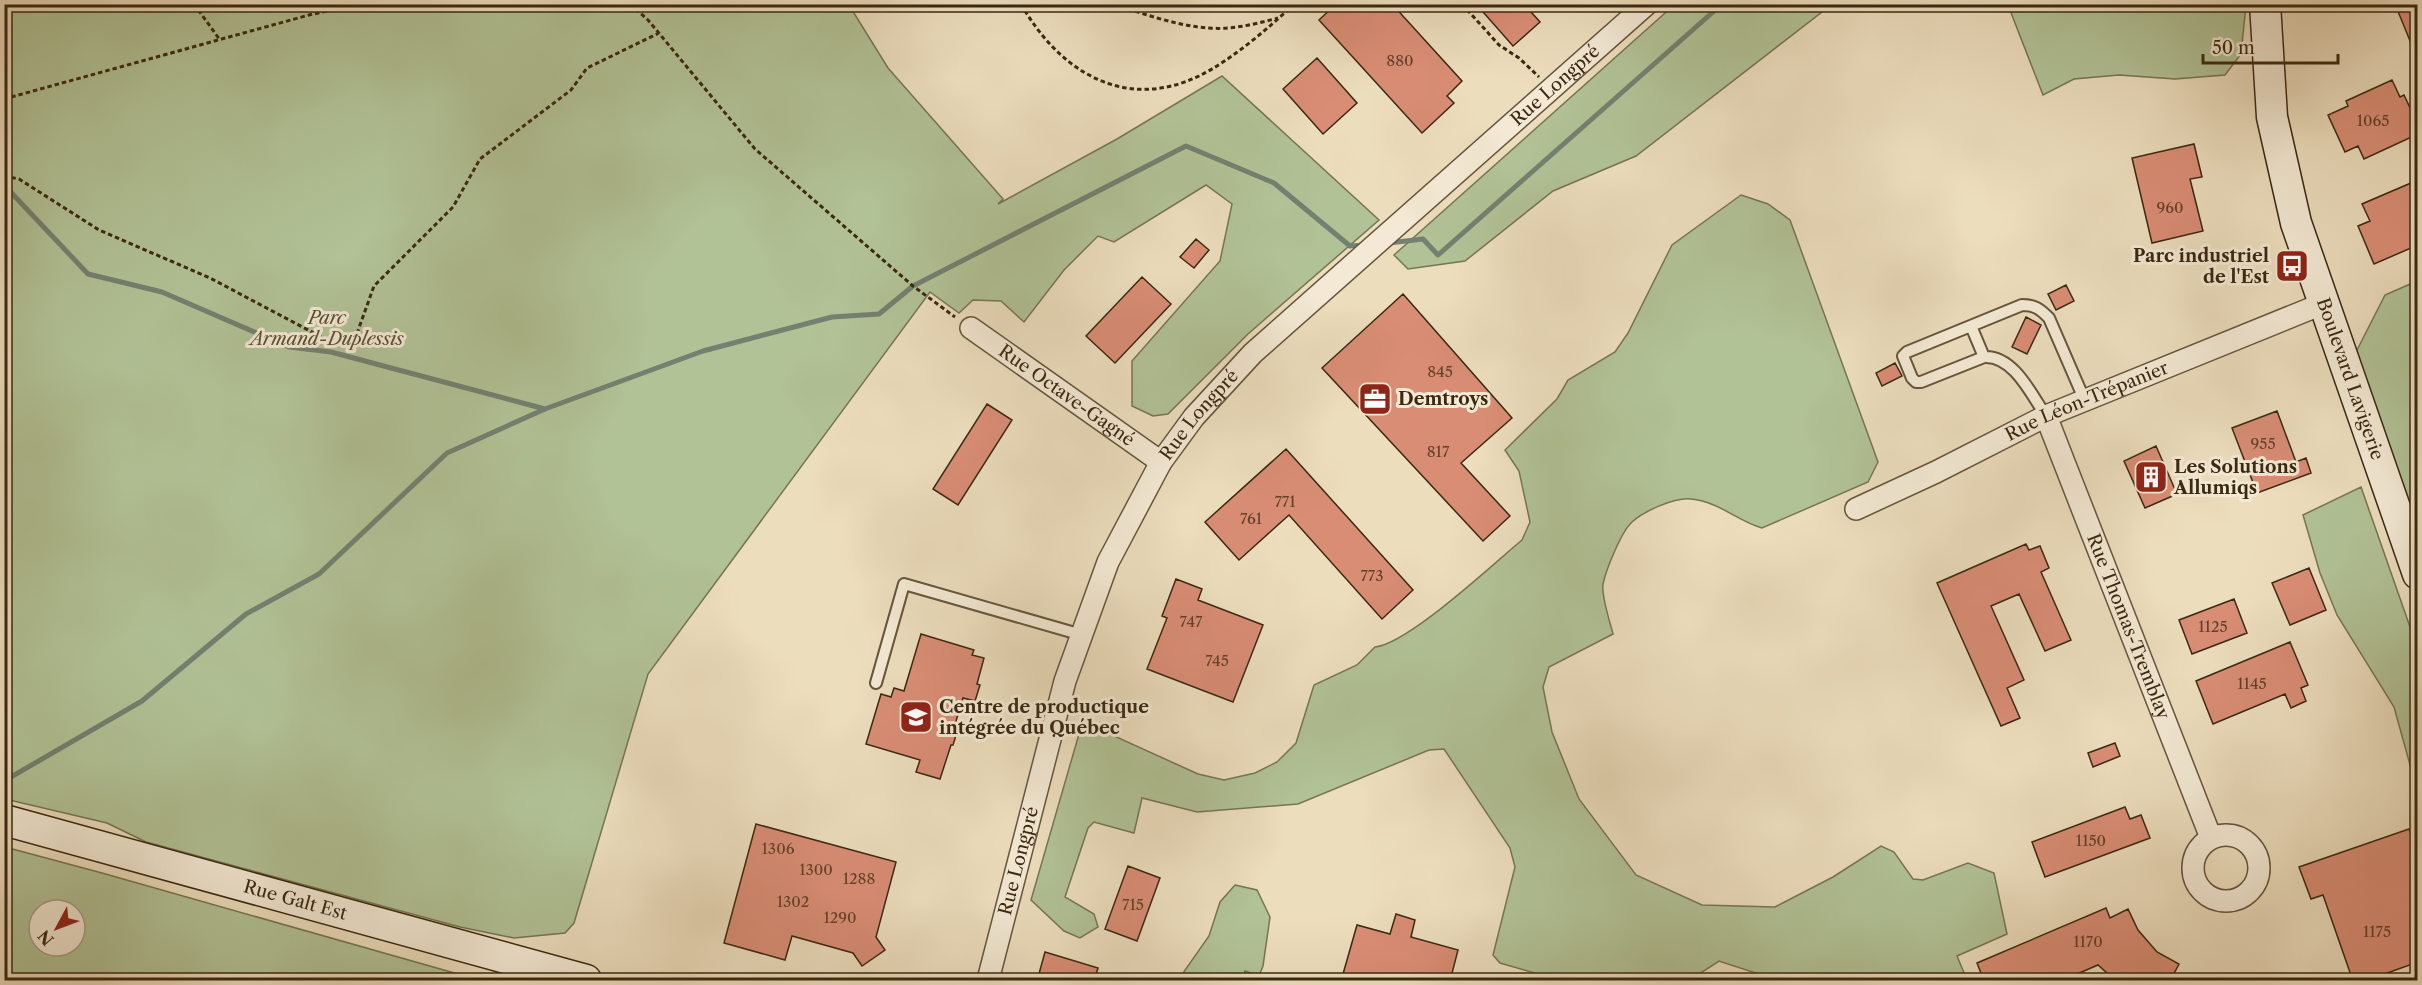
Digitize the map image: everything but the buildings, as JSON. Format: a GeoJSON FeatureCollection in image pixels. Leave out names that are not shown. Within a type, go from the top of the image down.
{"type":"FeatureCollection","features":[{"type":"Feature","properties":{"kind":"street","name":"Rue Longpré"},"geometry":{"type":"LineString","coordinates":[[988,981],[1065,681],[1108,562],[1161,462],[1194,417],[1253,353],[1647,4]]}},
{"type":"Feature","properties":{"kind":"street","name":"Boulevard Lavigerie"},"geometry":{"type":"LineString","coordinates":[[2265,4],[2272,117],[2296,223],[2322,304],[2418,574]]}},
{"type":"Feature","properties":{"kind":"street","name":"Rue Léon-Trépanier"},"geometry":{"type":"LineString","coordinates":[[1856,509],[1936,472],[2046,416],[2322,304]]}},
{"type":"Feature","properties":{"kind":"street","name":"Rue Octave-Gagné"},"geometry":{"type":"LineString","coordinates":[[971,328],[1161,462]]}},
{"type":"Feature","properties":{"kind":"street","name":"Rue Thomas-Tremblay"},"geometry":{"type":"LineString","coordinates":[[2046,416],[2211,838]]}},
{"type":"Feature","properties":{"kind":"street","name":"Rue Galt Est"},"geometry":{"type":"LineString","coordinates":[[4,820],[586,981]]}},
{"type":"Feature","properties":{"kind":"lane"},"geometry":{"type":"LineString","coordinates":[[2046,416],[2013,369],[1991,357],[1984,357],[1916,382],[1903,356],[1906,352],[2022,305],[2032,305],[2039,308],[2049,318],[2085,400]]}},
{"type":"Feature","properties":{"kind":"lane"},"geometry":{"type":"LineString","coordinates":[[1971,326],[1984,357]]}},
{"type":"Feature","properties":{"kind":"lane"},"geometry":{"type":"LineString","coordinates":[[876,683],[903,584],[1082,635]]}},
{"type":"Feature","properties":{"kind":"path"},"geometry":{"type":"LineString","coordinates":[[194,4],[220,40]]}},
{"type":"Feature","properties":{"kind":"path"},"geometry":{"type":"LineString","coordinates":[[4,99],[309,15],[358,4]]}},
{"type":"Feature","properties":{"kind":"path"},"geometry":{"type":"LineString","coordinates":[[630,4],[648,20],[755,149],[914,286],[971,328]]}},
{"type":"Feature","properties":{"kind":"path"},"geometry":{"type":"LineString","coordinates":[[1021,4],[1034,27],[1064,60],[1090,76],[1125,90],[1154,90],[1200,76],[1279,18],[1294,4]]}},
{"type":"Feature","properties":{"kind":"path"},"geometry":{"type":"LineString","coordinates":[[1114,4],[1158,18],[1209,28],[1244,26],[1279,18]]}},
{"type":"Feature","properties":{"kind":"path"},"geometry":{"type":"LineString","coordinates":[[1462,4],[1498,45],[1519,58],[1551,90]]}},
{"type":"Feature","properties":{"kind":"path"},"geometry":{"type":"LineString","coordinates":[[4,176],[19,179],[99,230],[210,278],[327,340],[355,339],[374,286],[453,207],[480,159],[571,90],[587,69],[659,33]]}},
{"type":"Feature","properties":{"kind":"green space","name":"Parc Armand-Duplessis"},"geometry":{"type":"Polygon","coordinates":[[[5,4],[849,5],[888,68],[1003,199],[998,204],[1117,139],[1222,76],[1379,220],[1248,334],[1168,414],[1153,416],[1132,406],[1132,361],[1220,261],[1232,204],[1206,185],[1114,242],[1098,236],[1064,270],[1024,322],[1001,301],[973,300],[959,313],[930,292],[648,674],[574,923],[565,933],[514,938],[460,927],[146,842],[107,823],[5,799],[5,4]]]}},
{"type":"Feature","properties":{"kind":"green space"},"geometry":{"type":"Polygon","coordinates":[[[1674,5],[1831,5],[1636,156],[1553,191],[1465,261],[1408,269],[1394,255],[1674,5]]]}},
{"type":"Feature","properties":{"kind":"green space"},"geometry":{"type":"Polygon","coordinates":[[[2008,5],[2246,5],[2241,54],[2225,75],[2175,79],[2119,75],[2074,79],[2043,95],[2008,5]]]}},
{"type":"Feature","properties":{"kind":"green space"},"geometry":{"type":"Polygon","coordinates":[[[1741,195],[1768,204],[1790,220],[1878,462],[1868,482],[1762,528],[1711,504],[1691,499],[1677,500],[1660,506],[1644,513],[1632,522],[1619,542],[1603,584],[1604,601],[1613,634],[1549,667],[1543,687],[1552,732],[1579,799],[1636,875],[1702,905],[1775,907],[1833,877],[1881,846],[1894,852],[1913,879],[1923,880],[1968,863],[1994,873],[2007,934],[1957,956],[1967,980],[1777,980],[1719,961],[1690,980],[1559,980],[1500,963],[1493,955],[1515,867],[1510,848],[1444,749],[1429,750],[1298,804],[1197,812],[1142,798],[1134,833],[1094,822],[1088,828],[1065,897],[1094,914],[1098,927],[1080,938],[1064,931],[1031,900],[1081,727],[1088,724],[1198,774],[1224,780],[1255,773],[1277,762],[1296,743],[1314,685],[1357,665],[1375,647],[1390,643],[1408,632],[1471,584],[1522,540],[1530,522],[1519,471],[1505,450],[1557,399],[1568,380],[1615,352],[1628,333],[1672,245],[1741,195]]]}},
{"type":"Feature","properties":{"kind":"green space"},"geometry":{"type":"Polygon","coordinates":[[[2417,281],[2417,536],[2353,358],[2385,295],[2417,281]]]}},
{"type":"Feature","properties":{"kind":"green space"},"geometry":{"type":"Polygon","coordinates":[[[2361,487],[2417,647],[2417,790],[2394,707],[2337,615],[2320,573],[2303,515],[2361,487]]]}},
{"type":"Feature","properties":{"kind":"green space"},"geometry":{"type":"Polygon","coordinates":[[[5,847],[102,873],[479,980],[5,980],[5,847]]]}},
{"type":"Feature","properties":{"kind":"green space"},"geometry":{"type":"Polygon","coordinates":[[[1235,885],[1257,890],[1270,917],[1263,966],[1259,976],[1245,971],[1242,980],[1186,980],[1183,973],[1209,936],[1220,902],[1235,885]]]}},
{"type":"Feature","properties":{"kind":"waterway"},"geometry":{"type":"LineString","coordinates":[[1389,243],[1423,239],[1438,255],[1722,4]]}},
{"type":"Feature","properties":{"kind":"waterway"},"geometry":{"type":"LineString","coordinates":[[4,781],[142,701],[246,614],[319,574],[447,453],[545,409],[703,351],[832,317],[879,314],[913,286],[1186,146],[1274,183],[1350,246],[1365,245]]}},
{"type":"Feature","properties":{"kind":"waterway"},"geometry":{"type":"LineString","coordinates":[[4,185],[88,274],[162,292],[289,347],[331,352],[545,409]]}},
{"type":"Feature","properties":{"kind":"place","name":"Parc industriel de l'Est"},"geometry":{"type":"Point","coordinates":[2292,266]}},
{"type":"Feature","properties":{"kind":"place","name":"Demtroys"},"geometry":{"type":"Point","coordinates":[1375,399]}},
{"type":"Feature","properties":{"kind":"place","name":"Les Solutions Allumiqs"},"geometry":{"type":"Point","coordinates":[2151,477]}},
{"type":"Feature","properties":{"kind":"place","name":"Centre de productique intégrée du Québec"},"geometry":{"type":"Point","coordinates":[916,717]}}]}
